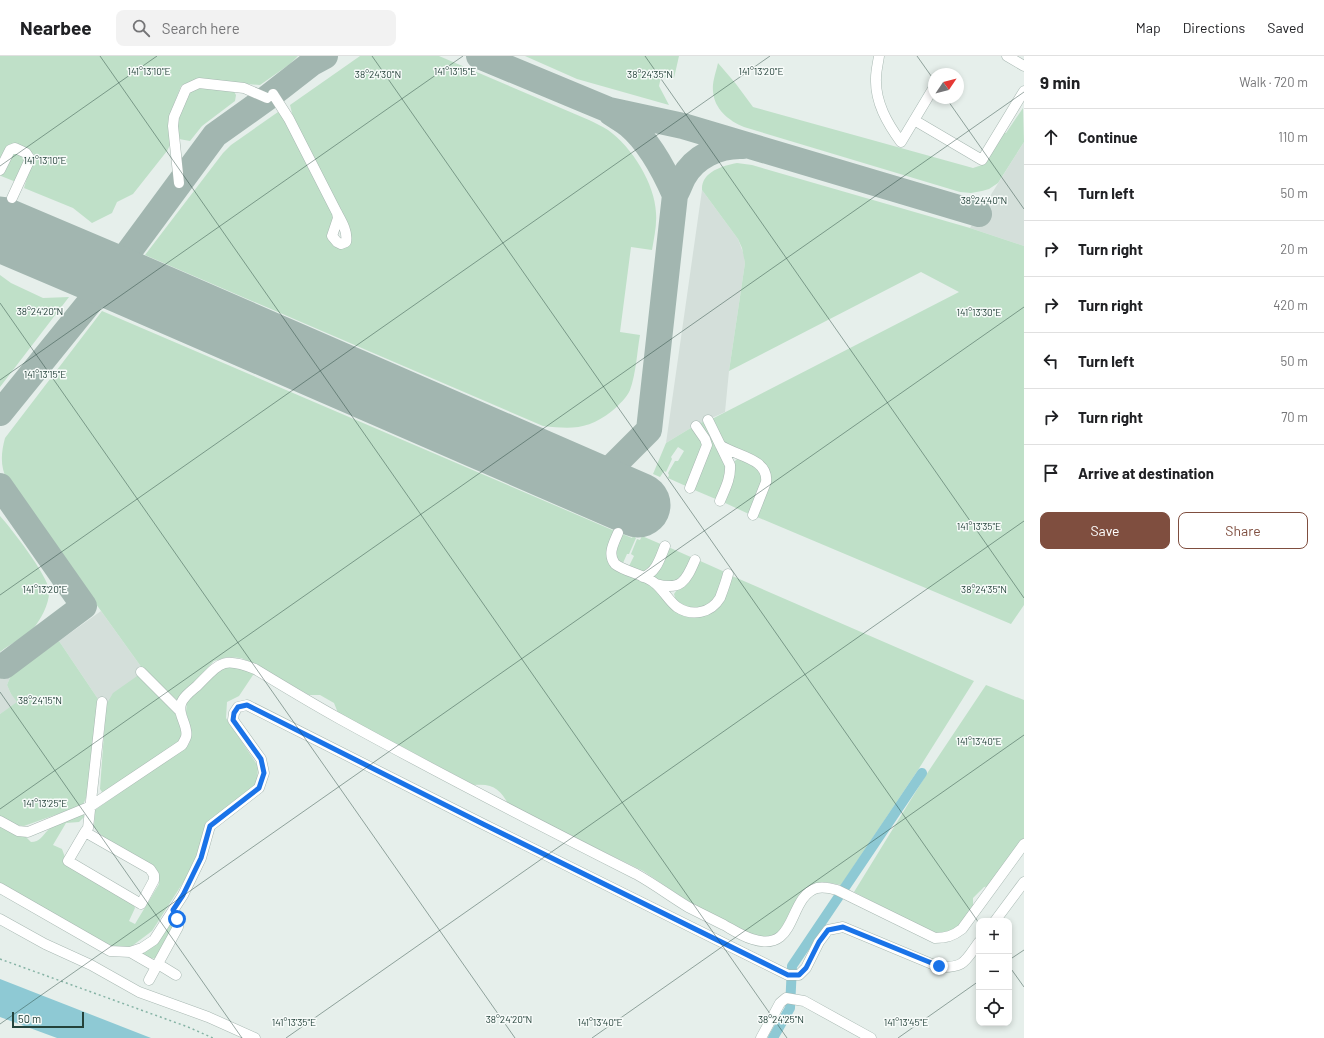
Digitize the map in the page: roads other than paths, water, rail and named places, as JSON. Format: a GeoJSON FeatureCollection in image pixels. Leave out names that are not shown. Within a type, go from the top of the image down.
{"type":"FeatureCollection","features":[{"type":"Feature","properties":{"kind":"street"},"geometry":{"type":"LineString","coordinates":[[879,56],[876,79],[877,95],[891,129],[901,142],[928,97]]}},
{"type":"Feature","properties":{"kind":"street"},"geometry":{"type":"LineString","coordinates":[[1007,56],[1024,66]]}},
{"type":"Feature","properties":{"kind":"street"},"geometry":{"type":"LineString","coordinates":[[179,184],[173,126],[174,117],[186,89],[199,83],[244,88],[270,96],[288,119],[337,213]]}},
{"type":"Feature","properties":{"kind":"street"},"geometry":{"type":"LineString","coordinates":[[914,120],[982,160],[1024,91]]}},
{"type":"Feature","properties":{"kind":"street"},"geometry":{"type":"LineString","coordinates":[[0,170],[10,150],[15,148],[26,152],[30,159],[12,198]]}},
{"type":"Feature","properties":{"kind":"street"},"geometry":{"type":"LineString","coordinates":[[708,420],[730,465],[731,473],[720,501]]}},
{"type":"Feature","properties":{"kind":"street"},"geometry":{"type":"LineString","coordinates":[[690,488],[707,445],[705,439],[696,426]]}},
{"type":"Feature","properties":{"kind":"street"},"geometry":{"type":"LineString","coordinates":[[720,445],[727,450],[754,459],[765,472],[767,477],[766,482],[753,515]]}},
{"type":"Feature","properties":{"kind":"street"},"geometry":{"type":"LineString","coordinates":[[618,533],[611,551],[612,560],[618,566],[656,584],[666,587],[678,585],[688,576],[695,560]]}},
{"type":"Feature","properties":{"kind":"street"},"geometry":{"type":"LineString","coordinates":[[643,577],[655,569],[665,546]]}},
{"type":"Feature","properties":{"kind":"street"},"geometry":{"type":"LineString","coordinates":[[656,584],[678,607],[695,613],[702,612],[714,605],[720,598],[728,574]]}},
{"type":"Feature","properties":{"kind":"street"},"geometry":{"type":"LineString","coordinates":[[0,821],[18,831],[28,832],[91,806],[182,746],[186,737],[186,730],[180,711],[181,704],[185,696],[218,665],[230,662],[255,669],[338,718],[472,791],[654,884],[688,906],[750,939],[763,942],[775,939],[785,932],[791,923],[801,900],[805,895],[816,888],[837,890],[935,938],[947,938],[962,929],[1024,844]]}},
{"type":"Feature","properties":{"kind":"street"},"geometry":{"type":"LineString","coordinates":[[141,672],[180,711]]}},
{"type":"Feature","properties":{"kind":"street"},"geometry":{"type":"LineString","coordinates":[[86,832],[150,869],[154,875],[154,880],[141,904],[68,861],[88,828],[102,702]]}},
{"type":"Feature","properties":{"kind":"street"},"geometry":{"type":"LineString","coordinates":[[0,888],[110,951],[130,952],[142,948],[154,940],[183,895],[201,858],[210,826],[259,788],[264,773],[261,759],[233,720],[234,713],[238,707],[247,705],[788,975],[799,975],[806,968],[819,942],[828,930],[843,927],[939,966],[952,967],[963,963],[976,946]]}},
{"type":"Feature","properties":{"kind":"street"},"geometry":{"type":"LineString","coordinates":[[997,918],[1024,882]]}},
{"type":"Feature","properties":{"kind":"street"},"geometry":{"type":"LineString","coordinates":[[149,980],[178,927],[177,919],[173,910]]}},
{"type":"Feature","properties":{"kind":"street"},"geometry":{"type":"LineString","coordinates":[[0,919],[45,944],[91,965],[138,992],[208,1017],[255,1038]]}},
{"type":"Feature","properties":{"kind":"street"},"geometry":{"type":"LineString","coordinates":[[130,952],[176,975]]}},
{"type":"Feature","properties":{"kind":"street"},"geometry":{"type":"LineString","coordinates":[[761,1038],[780,1003],[790,998],[804,1001],[870,1038]]}},
{"type":"Feature","properties":{"kind":"water"},"geometry":{"type":"Polygon","coordinates":[[[0,979],[151,1038],[57,1038],[0,1017],[0,979]]]}},
{"type":"Feature","properties":{"kind":"waterway"},"geometry":{"type":"LineString","coordinates":[[773,1038],[790,1008],[792,966],[922,773]]}}]}
